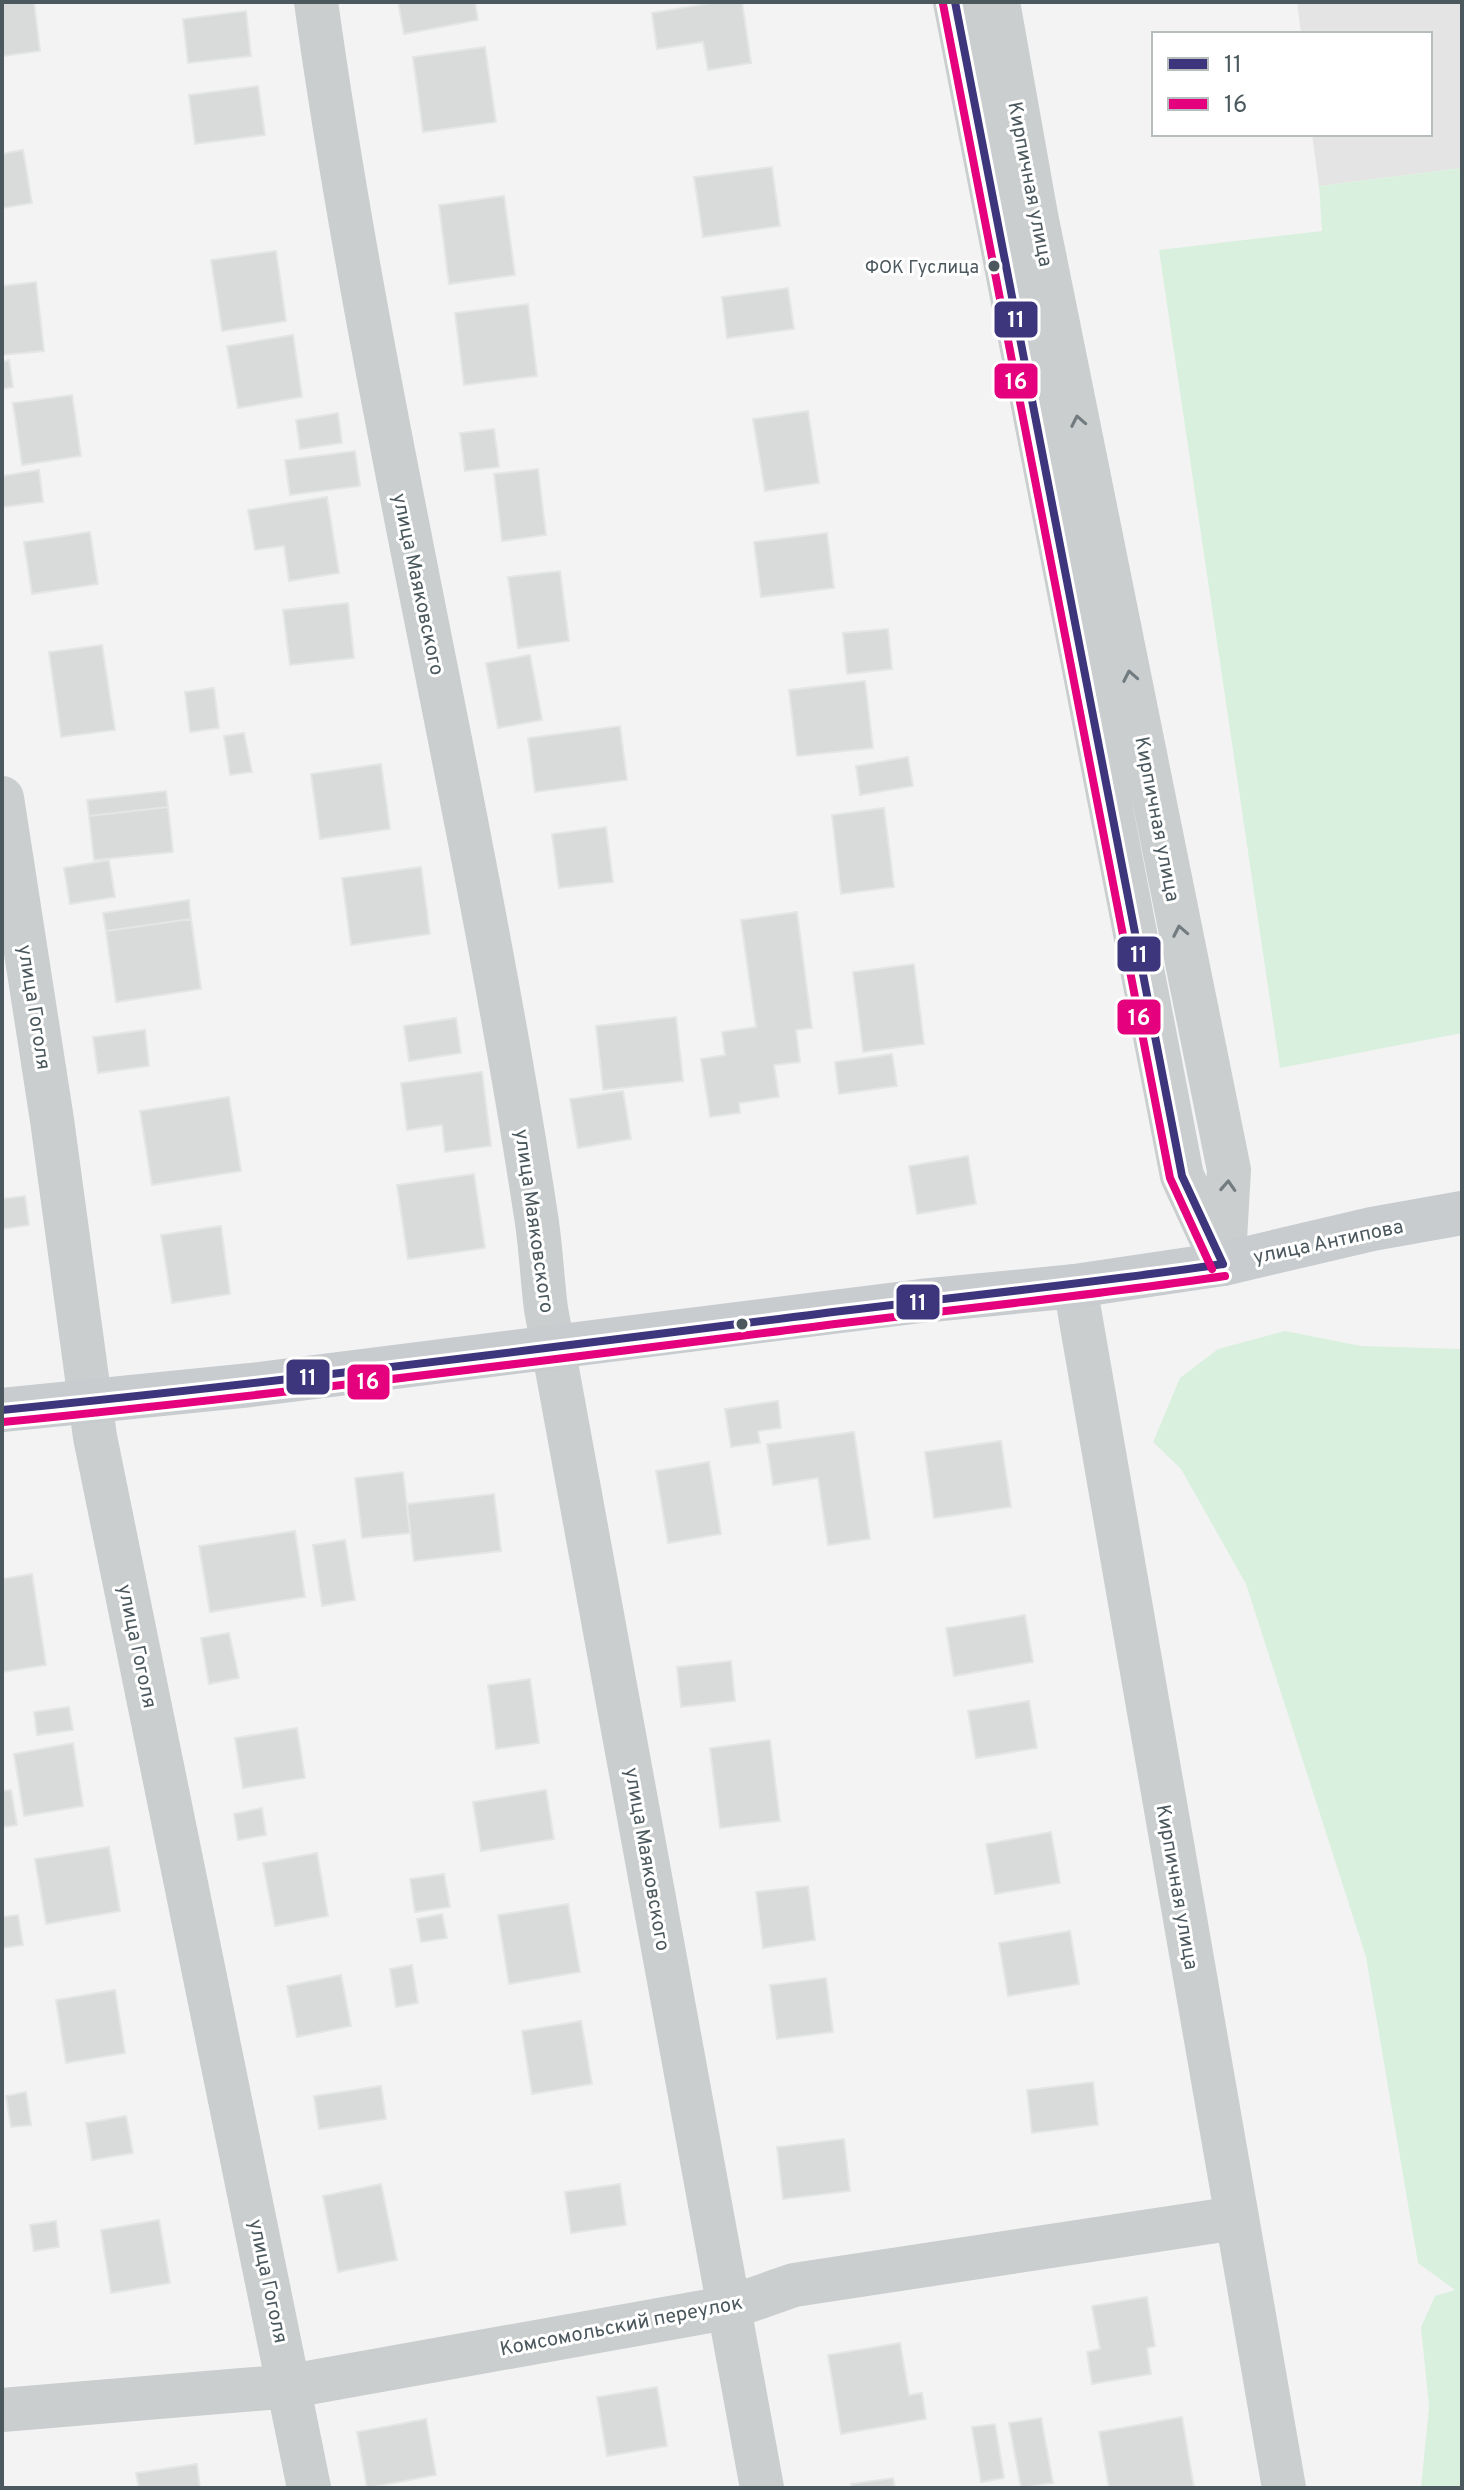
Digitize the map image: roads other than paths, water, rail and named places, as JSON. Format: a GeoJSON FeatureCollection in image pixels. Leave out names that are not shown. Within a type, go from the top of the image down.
{"type":"FeatureCollection","features":[{"type":"Feature","properties":{"kind":"main road","name":"улица Антипова"},"geometry":{"type":"LineString","coordinates":[[2,1410],[555,1348],[921,1301],[1075,1286],[1223,1264],[1462,1213]]}},
{"type":"Feature","properties":{"kind":"street","name":"улица Маяковского"},"geometry":{"type":"LineString","coordinates":[[316,2],[340,176],[384,418],[460,779],[534,1204],[546,1309],[762,2488]]}},
{"type":"Feature","properties":{"kind":"street","name":"Кирпичная улица"},"geometry":{"type":"LineString","coordinates":[[955,2],[1182,1176],[1223,1264]]}},
{"type":"Feature","properties":{"kind":"street","name":"Кирпичная улица"},"geometry":{"type":"LineString","coordinates":[[998,2],[1036,215],[1229,1170],[1223,1264]]}},
{"type":"Feature","properties":{"kind":"street","name":"улица Гоголя"},"geometry":{"type":"LineString","coordinates":[[2,798],[52,1120],[91,1401],[291,2386],[309,2488]]}},
{"type":"Feature","properties":{"kind":"street","name":"Кирпичная улица"},"geometry":{"type":"LineString","coordinates":[[1075,1286],[1284,2488]]}},
{"type":"Feature","properties":{"kind":"street","name":"Комсомольский переулок"},"geometry":{"type":"LineString","coordinates":[[2,2410],[291,2386],[731,2307],[794,2285],[1236,2218]]}},
{"type":"Feature","properties":{"kind":"place","name":"ФОК Гуслица"},"geometry":{"type":"Point","coordinates":[994,266]}}]}
